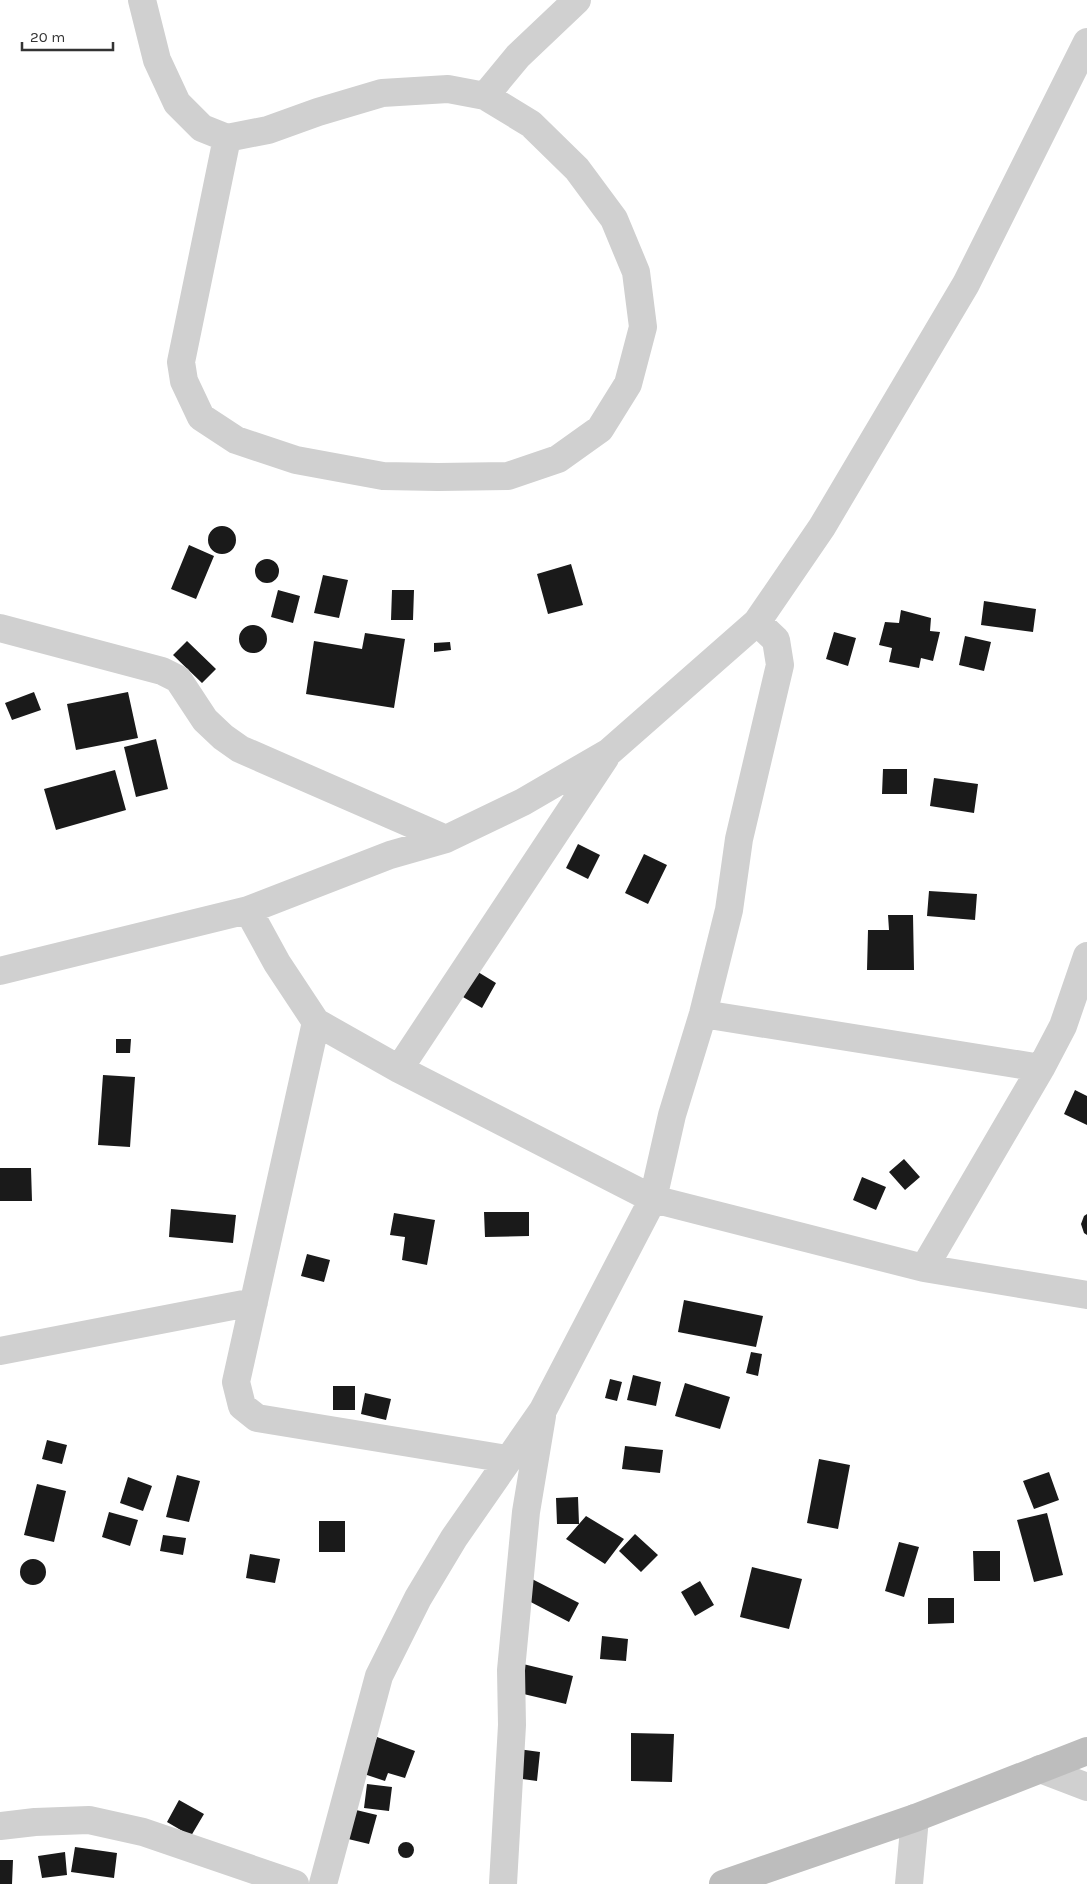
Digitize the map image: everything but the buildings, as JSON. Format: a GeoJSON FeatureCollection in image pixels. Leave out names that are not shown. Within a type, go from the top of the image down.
{"type":"FeatureCollection","features":[{"type":"Feature","properties":{"kind":"street"},"geometry":{"type":"LineString","coordinates":[[142,0],[157,60],[177,103],[202,128],[227,138],[268,130],[318,112],[382,93],[448,89],[485,96],[531,124],[577,169],[614,219],[636,272],[643,327],[628,384],[600,429],[558,459],[508,476],[392,477],[296,460],[236,440],[201,417],[184,381],[180,362],[227,138]]}},
{"type":"Feature","properties":{"kind":"street"},"geometry":{"type":"LineString","coordinates":[[485,96],[518,56],[577,0]]}},
{"type":"Feature","properties":{"kind":"street"},"geometry":{"type":"LineString","coordinates":[[0,971],[248,910],[390,855],[446,839],[524,802],[609,752],[757,622],[822,527],[966,284],[1087,42]]}},
{"type":"Feature","properties":{"kind":"street"},"geometry":{"type":"LineString","coordinates":[[323,1884],[379,1676],[418,1598],[454,1538],[507,1459],[543,1410],[654,1199],[672,1114],[703,1014],[729,910],[739,839],[780,664],[776,640],[757,622]]}},
{"type":"Feature","properties":{"kind":"street"},"geometry":{"type":"LineString","coordinates":[[0,628],[162,671],[178,679],[205,720],[223,737],[240,749],[446,839]]}},
{"type":"Feature","properties":{"kind":"street"},"geometry":{"type":"LineString","coordinates":[[399,1069],[609,752]]}},
{"type":"Feature","properties":{"kind":"street"},"geometry":{"type":"LineString","coordinates":[[248,910],[277,963],[316,1022],[399,1069],[654,1199],[924,1268],[1087,1295]]}},
{"type":"Feature","properties":{"kind":"street"},"geometry":{"type":"LineString","coordinates":[[924,1268],[1041,1068],[1063,1026],[1087,956]]}},
{"type":"Feature","properties":{"kind":"street"},"geometry":{"type":"LineString","coordinates":[[703,1014],[1041,1068]]}},
{"type":"Feature","properties":{"kind":"street"},"geometry":{"type":"LineString","coordinates":[[316,1022],[236,1382],[242,1406],[257,1418],[507,1459]]}},
{"type":"Feature","properties":{"kind":"street"},"geometry":{"type":"LineString","coordinates":[[0,1351],[254,1302]]}},
{"type":"Feature","properties":{"kind":"street"},"geometry":{"type":"LineString","coordinates":[[503,1884],[512,1725],[511,1670],[526,1512],[543,1410]]}},
{"type":"Feature","properties":{"kind":"street"},"geometry":{"type":"LineString","coordinates":[[723,1884],[915,1818],[1087,1751]]}},
{"type":"Feature","properties":{"kind":"street"},"geometry":{"type":"LineString","coordinates":[[1040,1769],[1087,1787]]}},
{"type":"Feature","properties":{"kind":"street"},"geometry":{"type":"LineString","coordinates":[[909,1884],[915,1818]]}},
{"type":"Feature","properties":{"kind":"street"},"geometry":{"type":"LineString","coordinates":[[0,1826],[36,1822],[89,1820],[143,1832],[295,1884]]}}]}
